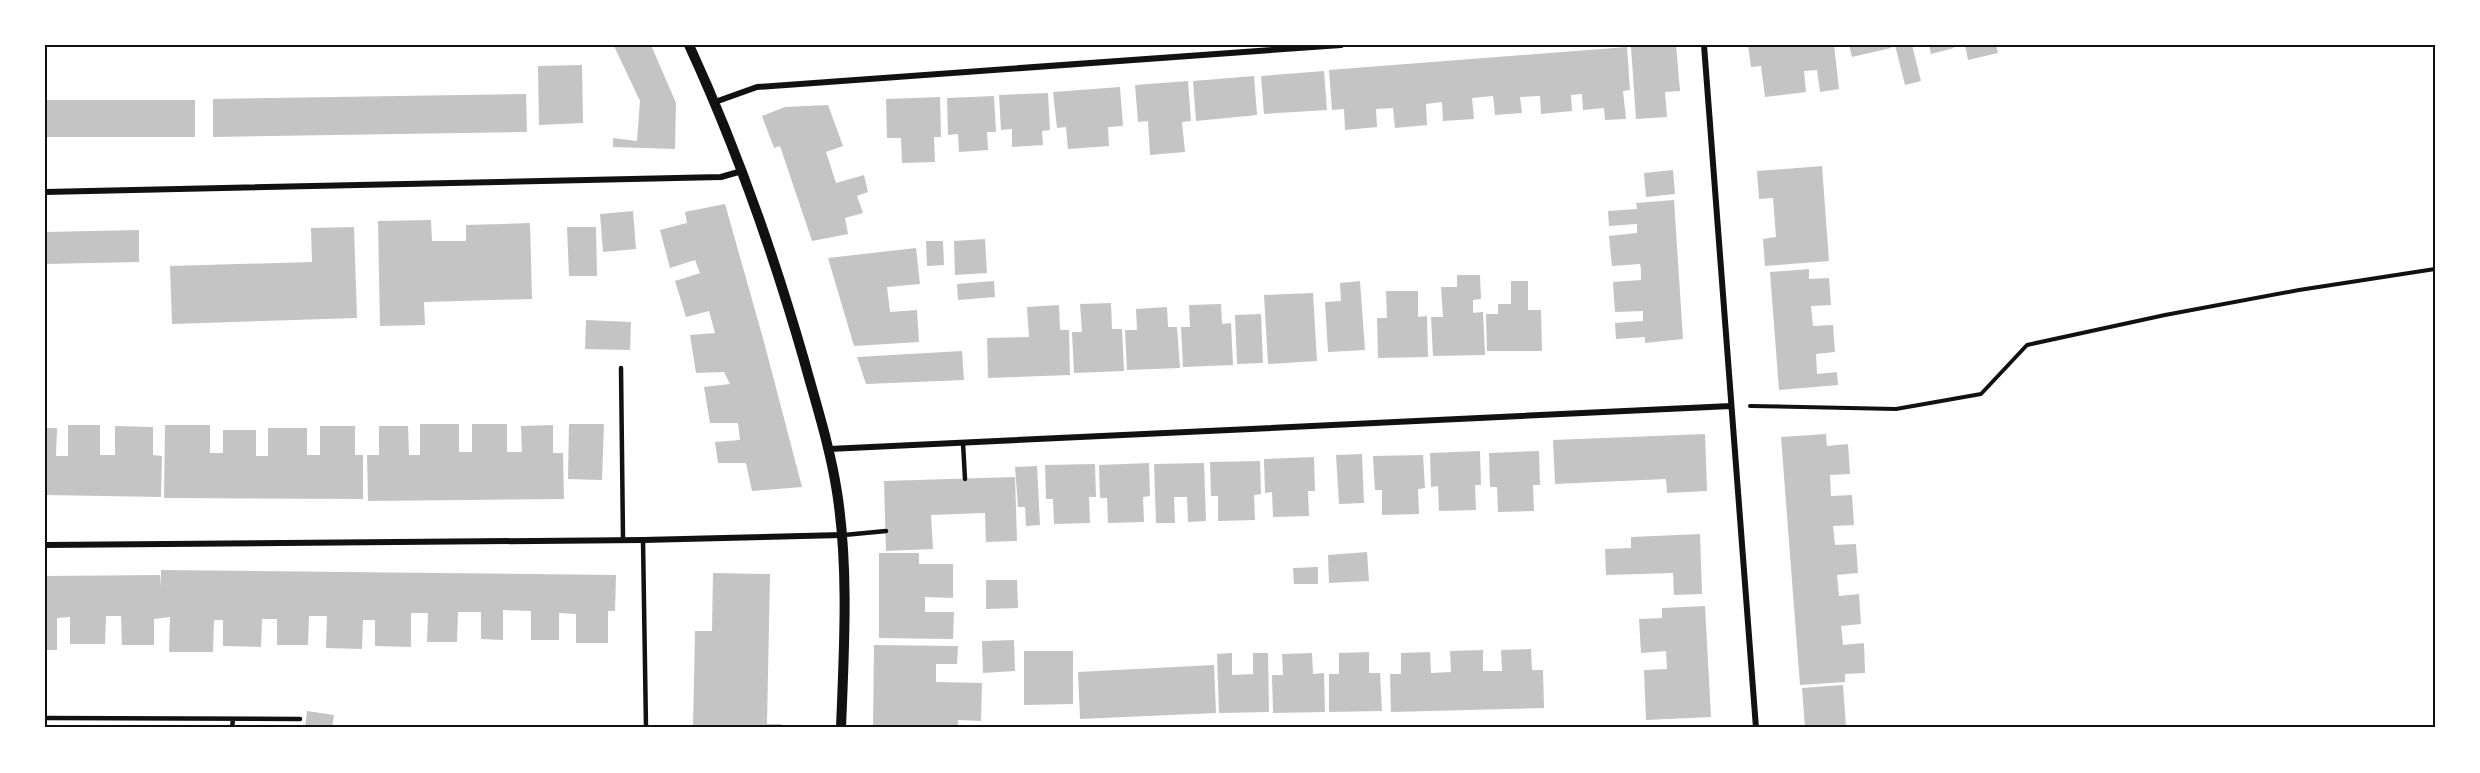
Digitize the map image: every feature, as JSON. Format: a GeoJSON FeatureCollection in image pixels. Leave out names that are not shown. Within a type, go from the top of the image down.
{"type":"FeatureCollection","features":[{"type":"Feature","properties":{"kind":"street"},"geometry":{"type":"LineString","coordinates":[[689,45],[743,171],[787,300],[829,449],[842,535],[844,658],[841,728]]}},
{"type":"Feature","properties":{"kind":"street"},"geometry":{"type":"LineString","coordinates":[[715,102],[757,87],[1341,45]]}},
{"type":"Feature","properties":{"kind":"street"},"geometry":{"type":"LineString","coordinates":[[1704,45],[1756,728]]}},
{"type":"Feature","properties":{"kind":"street"},"geometry":{"type":"LineString","coordinates":[[45,192],[721,177],[743,171]]}},
{"type":"Feature","properties":{"kind":"street"},"geometry":{"type":"LineString","coordinates":[[829,449],[1731,406]]}},
{"type":"Feature","properties":{"kind":"street"},"geometry":{"type":"LineString","coordinates":[[45,545],[643,540],[842,535]]}},
{"type":"Feature","properties":{"kind":"lane"},"geometry":{"type":"LineString","coordinates":[[621,368],[623,539]]}},
{"type":"Feature","properties":{"kind":"lane"},"geometry":{"type":"LineString","coordinates":[[963,443],[964,479]]}},
{"type":"Feature","properties":{"kind":"lane"},"geometry":{"type":"LineString","coordinates":[[842,535],[886,531]]}},
{"type":"Feature","properties":{"kind":"lane"},"geometry":{"type":"LineString","coordinates":[[643,540],[646,728]]}},
{"type":"Feature","properties":{"kind":"lane"},"geometry":{"type":"LineString","coordinates":[[46,718],[300,719]]}},
{"type":"Feature","properties":{"kind":"lane"},"geometry":{"type":"LineString","coordinates":[[232,728],[233,719]]}},
{"type":"Feature","properties":{"kind":"path"},"geometry":{"type":"LineString","coordinates":[[1731,406],[1896,409],[1981,394],[2027,345],[2243,300],[2435,269]]}},
{"type":"Feature","properties":{"kind":"building"},"geometry":{"type":"Polygon","coordinates":[[[651,45],[676,103],[675,149],[613,147],[613,138],[637,141],[640,101],[614,46],[651,45]]]}},
{"type":"Feature","properties":{"kind":"building"},"geometry":{"type":"Polygon","coordinates":[[[1676,45],[1680,91],[1665,92],[1667,117],[1636,119],[1631,47],[1676,45]]]}},
{"type":"Feature","properties":{"kind":"building"},"geometry":{"type":"Polygon","coordinates":[[[1748,45],[1834,45],[1839,89],[1820,92],[1817,70],[1804,71],[1806,92],[1765,97],[1761,66],[1751,67],[1748,45]]]}},
{"type":"Feature","properties":{"kind":"building"},"geometry":{"type":"Polygon","coordinates":[[[1849,45],[1891,45],[1891,48],[1852,57],[1849,45]]]}},
{"type":"Feature","properties":{"kind":"building"},"geometry":{"type":"Polygon","coordinates":[[[1895,45],[1912,45],[1921,81],[1905,85],[1895,45]]]}},
{"type":"Feature","properties":{"kind":"building"},"geometry":{"type":"Polygon","coordinates":[[[1929,45],[1953,45],[1954,48],[1931,54],[1929,45]]]}},
{"type":"Feature","properties":{"kind":"building"},"geometry":{"type":"Polygon","coordinates":[[[1965,45],[1996,45],[1998,53],[1968,60],[1965,45]]]}},
{"type":"Feature","properties":{"kind":"building"},"geometry":{"type":"Polygon","coordinates":[[[1627,47],[1630,90],[1623,91],[1626,119],[1605,120],[1604,108],[1583,110],[1582,94],[1571,95],[1572,111],[1541,114],[1540,96],[1520,97],[1522,113],[1495,115],[1493,96],[1472,98],[1474,119],[1443,121],[1442,102],[1426,104],[1427,125],[1395,128],[1393,108],[1376,109],[1377,127],[1345,130],[1344,109],[1332,110],[1329,70],[1627,47]]]}},
{"type":"Feature","properties":{"kind":"building"},"geometry":{"type":"Polygon","coordinates":[[[582,65],[583,123],[539,125],[538,66],[582,65]]]}},
{"type":"Feature","properties":{"kind":"building"},"geometry":{"type":"Polygon","coordinates":[[[1324,71],[1327,110],[1264,114],[1261,76],[1324,71]]]}},
{"type":"Feature","properties":{"kind":"building"},"geometry":{"type":"Polygon","coordinates":[[[1254,76],[1257,115],[1196,121],[1193,81],[1254,76]]]}},
{"type":"Feature","properties":{"kind":"building"},"geometry":{"type":"Polygon","coordinates":[[[1188,81],[1191,121],[1182,122],[1185,152],[1150,155],[1148,121],[1138,122],[1135,85],[1188,81]]]}},
{"type":"Feature","properties":{"kind":"building"},"geometry":{"type":"Polygon","coordinates":[[[1120,87],[1123,126],[1108,127],[1109,146],[1068,149],[1066,127],[1057,128],[1053,92],[1120,87]]]}},
{"type":"Feature","properties":{"kind":"building"},"geometry":{"type":"Polygon","coordinates":[[[1048,93],[1050,130],[1042,131],[1043,145],[1012,147],[1012,129],[1001,130],[999,95],[1048,93]]]}},
{"type":"Feature","properties":{"kind":"building"},"geometry":{"type":"Polygon","coordinates":[[[526,94],[527,132],[213,137],[213,99],[526,94]]]}},
{"type":"Feature","properties":{"kind":"building"},"geometry":{"type":"Polygon","coordinates":[[[994,96],[996,132],[987,132],[988,150],[959,152],[958,134],[948,135],[947,98],[994,96]]]}},
{"type":"Feature","properties":{"kind":"building"},"geometry":{"type":"Polygon","coordinates":[[[940,97],[941,137],[934,137],[935,162],[902,163],[901,138],[887,138],[886,99],[940,97]]]}},
{"type":"Feature","properties":{"kind":"building"},"geometry":{"type":"Polygon","coordinates":[[[45,100],[195,100],[195,137],[45,137],[45,100]]]}},
{"type":"Feature","properties":{"kind":"building"},"geometry":{"type":"Polygon","coordinates":[[[828,105],[843,146],[826,152],[836,183],[864,175],[868,192],[857,196],[863,213],[845,218],[848,234],[812,241],[780,146],[774,148],[762,116],[785,107],[828,105]]]}},
{"type":"Feature","properties":{"kind":"building"},"geometry":{"type":"Polygon","coordinates":[[[1822,166],[1829,261],[1765,266],[1763,239],[1776,237],[1773,198],[1759,199],[1757,171],[1822,166]]]}},
{"type":"Feature","properties":{"kind":"building"},"geometry":{"type":"Polygon","coordinates":[[[1673,170],[1675,194],[1646,197],[1644,173],[1673,170]]]}},
{"type":"Feature","properties":{"kind":"building"},"geometry":{"type":"Polygon","coordinates":[[[1674,200],[1683,339],[1645,343],[1645,337],[1616,339],[1615,323],[1643,321],[1643,311],[1615,312],[1613,282],[1641,280],[1641,270],[1640,264],[1612,266],[1609,236],[1637,233],[1637,224],[1609,226],[1608,211],[1637,209],[1636,203],[1674,200]]]}},
{"type":"Feature","properties":{"kind":"building"},"geometry":{"type":"Polygon","coordinates":[[[725,204],[802,487],[752,491],[746,463],[718,463],[715,442],[740,440],[738,423],[710,423],[704,387],[730,384],[724,372],[696,373],[690,335],[715,333],[709,311],[686,317],[675,281],[700,273],[695,260],[670,268],[660,230],[687,223],[685,212],[725,204]]]}},
{"type":"Feature","properties":{"kind":"building"},"geometry":{"type":"Polygon","coordinates":[[[633,211],[636,249],[603,252],[600,214],[633,211]]]}},
{"type":"Feature","properties":{"kind":"building"},"geometry":{"type":"Polygon","coordinates":[[[431,220],[432,241],[466,241],[466,225],[530,223],[532,299],[424,302],[425,325],[380,326],[378,221],[431,220]]]}},
{"type":"Feature","properties":{"kind":"building"},"geometry":{"type":"Polygon","coordinates":[[[354,227],[357,318],[172,324],[170,266],[312,262],[311,228],[354,227]]]}},
{"type":"Feature","properties":{"kind":"building"},"geometry":{"type":"Polygon","coordinates":[[[567,227],[596,227],[597,276],[569,276],[567,227]]]}},
{"type":"Feature","properties":{"kind":"building"},"geometry":{"type":"Polygon","coordinates":[[[139,230],[139,262],[45,264],[45,232],[139,230]]]}},
{"type":"Feature","properties":{"kind":"building"},"geometry":{"type":"Polygon","coordinates":[[[985,239],[987,273],[955,275],[954,241],[985,239]]]}},
{"type":"Feature","properties":{"kind":"building"},"geometry":{"type":"Polygon","coordinates":[[[926,241],[943,241],[944,265],[927,266],[926,241]]]}},
{"type":"Feature","properties":{"kind":"building"},"geometry":{"type":"Polygon","coordinates":[[[916,248],[920,284],[887,287],[890,312],[917,310],[919,342],[854,346],[828,258],[916,248]]]}},
{"type":"Feature","properties":{"kind":"building"},"geometry":{"type":"Polygon","coordinates":[[[1809,269],[1809,279],[1829,278],[1831,305],[1811,306],[1813,326],[1833,325],[1835,352],[1816,354],[1817,374],[1837,372],[1838,385],[1779,390],[1770,272],[1809,269]]]}},
{"type":"Feature","properties":{"kind":"building"},"geometry":{"type":"Polygon","coordinates":[[[1457,275],[1480,275],[1481,299],[1473,300],[1473,313],[1483,312],[1485,355],[1433,356],[1431,317],[1443,317],[1441,287],[1457,287],[1457,275]]]}},
{"type":"Feature","properties":{"kind":"building"},"geometry":{"type":"Polygon","coordinates":[[[994,281],[995,297],[958,300],[957,284],[994,281]]]}},
{"type":"Feature","properties":{"kind":"building"},"geometry":{"type":"Polygon","coordinates":[[[1360,281],[1365,350],[1328,352],[1325,302],[1341,301],[1340,283],[1360,281]]]}},
{"type":"Feature","properties":{"kind":"building"},"geometry":{"type":"Polygon","coordinates":[[[1511,281],[1528,281],[1528,310],[1541,310],[1542,351],[1487,351],[1486,314],[1498,314],[1498,304],[1511,304],[1511,281]]]}},
{"type":"Feature","properties":{"kind":"building"},"geometry":{"type":"Polygon","coordinates":[[[1386,291],[1418,291],[1418,317],[1427,316],[1428,357],[1378,358],[1377,318],[1387,318],[1386,291]]]}},
{"type":"Feature","properties":{"kind":"building"},"geometry":{"type":"Polygon","coordinates":[[[1313,293],[1317,361],[1268,364],[1264,295],[1313,293]]]}},
{"type":"Feature","properties":{"kind":"building"},"geometry":{"type":"Polygon","coordinates":[[[1111,303],[1112,329],[1122,329],[1124,371],[1074,373],[1072,332],[1082,332],[1080,304],[1111,303]]]}},
{"type":"Feature","properties":{"kind":"building"},"geometry":{"type":"Polygon","coordinates":[[[1221,304],[1222,324],[1231,323],[1233,365],[1183,367],[1181,327],[1190,327],[1189,305],[1221,304]]]}},
{"type":"Feature","properties":{"kind":"building"},"geometry":{"type":"Polygon","coordinates":[[[1059,305],[1060,330],[1069,330],[1070,375],[988,378],[987,338],[1029,337],[1027,307],[1059,305]]]}},
{"type":"Feature","properties":{"kind":"building"},"geometry":{"type":"Polygon","coordinates":[[[1167,307],[1168,327],[1177,327],[1180,368],[1127,370],[1125,330],[1137,330],[1136,309],[1167,307]]]}},
{"type":"Feature","properties":{"kind":"building"},"geometry":{"type":"Polygon","coordinates":[[[1261,314],[1263,363],[1237,364],[1235,315],[1261,314]]]}},
{"type":"Feature","properties":{"kind":"building"},"geometry":{"type":"Polygon","coordinates":[[[586,320],[631,322],[630,350],[585,349],[586,320]]]}},
{"type":"Feature","properties":{"kind":"building"},"geometry":{"type":"Polygon","coordinates":[[[962,351],[964,380],[866,384],[857,357],[962,351]]]}},
{"type":"Feature","properties":{"kind":"building"},"geometry":{"type":"Polygon","coordinates":[[[420,424],[459,424],[459,452],[472,452],[472,424],[507,424],[507,452],[522,452],[521,426],[553,425],[553,453],[563,453],[564,499],[368,501],[367,455],[379,455],[379,426],[408,426],[409,455],[420,455],[420,424]]]}},
{"type":"Feature","properties":{"kind":"building"},"geometry":{"type":"Polygon","coordinates":[[[569,424],[604,424],[602,480],[568,479],[569,424]]]}},
{"type":"Feature","properties":{"kind":"building"},"geometry":{"type":"Polygon","coordinates":[[[68,425],[100,425],[100,455],[115,455],[115,426],[153,427],[153,455],[162,456],[161,497],[45,495],[45,428],[57,428],[56,456],[68,456],[68,425]]]}},
{"type":"Feature","properties":{"kind":"building"},"geometry":{"type":"Polygon","coordinates":[[[165,425],[210,425],[210,453],[223,453],[223,430],[256,430],[256,456],[268,456],[268,428],[307,428],[307,455],[320,455],[320,426],[355,426],[355,455],[363,455],[363,499],[164,498],[165,425]]]}},
{"type":"Feature","properties":{"kind":"building"},"geometry":{"type":"Polygon","coordinates":[[[1705,434],[1707,491],[1667,493],[1666,479],[1555,484],[1553,440],[1705,434]]]}},
{"type":"Feature","properties":{"kind":"building"},"geometry":{"type":"Polygon","coordinates":[[[1826,434],[1827,446],[1848,444],[1850,474],[1830,475],[1831,496],[1852,495],[1854,525],[1833,526],[1835,545],[1856,544],[1858,573],[1837,575],[1839,596],[1859,594],[1861,624],[1841,626],[1843,645],[1864,643],[1865,673],[1845,674],[1845,682],[1800,685],[1781,437],[1826,434]]]}},
{"type":"Feature","properties":{"kind":"building"},"geometry":{"type":"Polygon","coordinates":[[[1480,451],[1481,485],[1475,485],[1476,510],[1439,511],[1438,486],[1431,487],[1430,453],[1480,451]]]}},
{"type":"Feature","properties":{"kind":"building"},"geometry":{"type":"Polygon","coordinates":[[[1539,451],[1540,485],[1533,485],[1534,511],[1498,512],[1497,487],[1490,487],[1489,453],[1539,451]]]}},
{"type":"Feature","properties":{"kind":"building"},"geometry":{"type":"Polygon","coordinates":[[[1362,454],[1364,503],[1339,504],[1336,455],[1362,454]]]}},
{"type":"Feature","properties":{"kind":"building"},"geometry":{"type":"Polygon","coordinates":[[[1423,455],[1425,488],[1418,489],[1419,514],[1382,515],[1382,490],[1375,490],[1373,456],[1423,455]]]}},
{"type":"Feature","properties":{"kind":"building"},"geometry":{"type":"Polygon","coordinates":[[[1314,457],[1315,491],[1308,491],[1309,516],[1273,517],[1272,492],[1265,493],[1264,459],[1314,457]]]}},
{"type":"Feature","properties":{"kind":"building"},"geometry":{"type":"Polygon","coordinates":[[[1260,461],[1261,494],[1254,495],[1255,520],[1218,521],[1218,496],[1211,496],[1210,462],[1260,461]]]}},
{"type":"Feature","properties":{"kind":"building"},"geometry":{"type":"Polygon","coordinates":[[[1149,463],[1150,496],[1143,497],[1144,522],[1108,523],[1107,498],[1100,498],[1099,465],[1149,463]]]}},
{"type":"Feature","properties":{"kind":"building"},"geometry":{"type":"Polygon","coordinates":[[[1204,463],[1206,521],[1188,522],[1187,497],[1174,497],[1175,523],[1156,523],[1154,464],[1204,463]]]}},
{"type":"Feature","properties":{"kind":"building"},"geometry":{"type":"Polygon","coordinates":[[[1095,464],[1096,497],[1089,497],[1090,523],[1054,524],[1053,499],[1046,499],[1045,465],[1095,464]]]}},
{"type":"Feature","properties":{"kind":"building"},"geometry":{"type":"Polygon","coordinates":[[[1037,466],[1040,525],[1026,526],[1025,507],[1018,507],[1015,467],[1037,466]]]}},
{"type":"Feature","properties":{"kind":"building"},"geometry":{"type":"Polygon","coordinates":[[[1015,477],[1017,541],[986,542],[985,513],[931,515],[933,549],[886,551],[884,481],[1015,477]]]}},
{"type":"Feature","properties":{"kind":"building"},"geometry":{"type":"Polygon","coordinates":[[[1700,534],[1702,594],[1674,595],[1673,573],[1606,575],[1605,549],[1631,548],[1631,537],[1700,534]]]}},
{"type":"Feature","properties":{"kind":"building"},"geometry":{"type":"Polygon","coordinates":[[[1367,552],[1369,581],[1329,583],[1328,555],[1367,552]]]}},
{"type":"Feature","properties":{"kind":"building"},"geometry":{"type":"Polygon","coordinates":[[[879,553],[919,553],[919,564],[953,564],[953,598],[925,597],[925,612],[954,612],[953,639],[879,638],[879,553]]]}},
{"type":"Feature","properties":{"kind":"building"},"geometry":{"type":"Polygon","coordinates":[[[1318,567],[1318,584],[1294,584],[1293,568],[1318,567]]]}},
{"type":"Feature","properties":{"kind":"building"},"geometry":{"type":"Polygon","coordinates":[[[161,570],[616,575],[615,611],[608,611],[608,643],[576,643],[576,614],[559,613],[559,640],[531,640],[531,611],[503,610],[503,640],[481,639],[481,612],[458,612],[457,642],[427,642],[428,613],[411,613],[411,647],[375,646],[375,620],[363,620],[362,649],[326,648],[327,616],[309,616],[308,645],[277,645],[277,619],[262,619],[261,647],[223,646],[223,620],[214,620],[213,652],[169,652],[170,617],[154,619],[154,645],[122,645],[121,616],[106,616],[105,644],[70,644],[70,617],[57,618],[57,650],[45,650],[45,576],[160,575],[161,587],[161,570]]]}},
{"type":"Feature","properties":{"kind":"building"},"geometry":{"type":"Polygon","coordinates":[[[713,573],[770,574],[767,724],[782,724],[782,728],[693,728],[695,631],[712,631],[713,573]]]}},
{"type":"Feature","properties":{"kind":"building"},"geometry":{"type":"Polygon","coordinates":[[[986,580],[1017,580],[1018,608],[986,609],[986,580]]]}},
{"type":"Feature","properties":{"kind":"building"},"geometry":{"type":"Polygon","coordinates":[[[1705,606],[1711,717],[1646,720],[1644,670],[1667,669],[1666,651],[1641,653],[1639,619],[1662,618],[1662,608],[1705,606]]]}},
{"type":"Feature","properties":{"kind":"building"},"geometry":{"type":"Polygon","coordinates":[[[1014,640],[1015,671],[983,673],[982,641],[1014,640]]]}},
{"type":"Feature","properties":{"kind":"building"},"geometry":{"type":"Polygon","coordinates":[[[874,645],[958,646],[957,664],[936,664],[936,682],[982,683],[981,721],[958,720],[958,728],[873,728],[874,645]]]}},
{"type":"Feature","properties":{"kind":"building"},"geometry":{"type":"Polygon","coordinates":[[[1531,649],[1532,670],[1543,670],[1544,708],[1391,712],[1390,674],[1401,674],[1401,653],[1430,652],[1431,673],[1451,672],[1450,651],[1483,650],[1483,671],[1502,671],[1501,650],[1531,649]]]}},
{"type":"Feature","properties":{"kind":"building"},"geometry":{"type":"Polygon","coordinates":[[[1024,651],[1073,651],[1073,704],[1024,705],[1024,651]]]}},
{"type":"Feature","properties":{"kind":"building"},"geometry":{"type":"Polygon","coordinates":[[[1369,652],[1369,673],[1380,673],[1382,711],[1329,712],[1329,674],[1339,674],[1339,653],[1369,652]]]}},
{"type":"Feature","properties":{"kind":"building"},"geometry":{"type":"Polygon","coordinates":[[[1232,653],[1232,675],[1253,674],[1253,653],[1268,653],[1269,712],[1219,713],[1217,654],[1232,653]]]}},
{"type":"Feature","properties":{"kind":"building"},"geometry":{"type":"Polygon","coordinates":[[[1312,653],[1313,674],[1324,673],[1325,712],[1273,713],[1272,675],[1283,675],[1282,654],[1312,653]]]}},
{"type":"Feature","properties":{"kind":"building"},"geometry":{"type":"Polygon","coordinates":[[[1214,665],[1216,713],[1080,719],[1078,672],[1214,665]]]}},
{"type":"Feature","properties":{"kind":"building"},"geometry":{"type":"Polygon","coordinates":[[[1843,685],[1846,727],[1805,728],[1802,688],[1843,685]]]}},
{"type":"Feature","properties":{"kind":"building"},"geometry":{"type":"Polygon","coordinates":[[[307,711],[334,715],[332,728],[305,728],[307,711]]]}}]}
